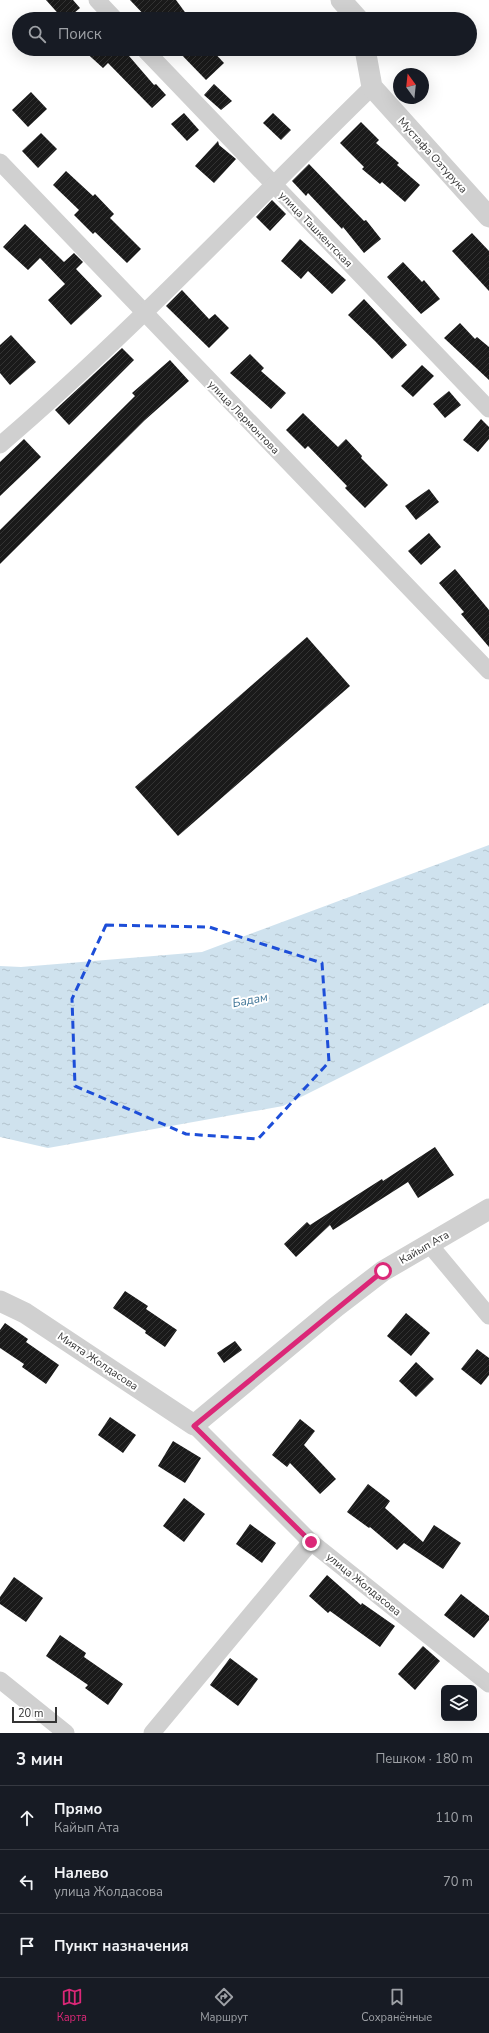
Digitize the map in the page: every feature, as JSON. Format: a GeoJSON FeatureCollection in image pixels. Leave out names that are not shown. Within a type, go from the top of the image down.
{"type":"FeatureCollection","features":[{"type":"Feature","properties":{"kind":"street"},"geometry":{"type":"LineString","coordinates":[[97,0],[108,12]]}},
{"type":"Feature","properties":{"kind":"street"},"geometry":{"type":"LineString","coordinates":[[341,0],[352,12]]}},
{"type":"Feature","properties":{"kind":"street","name":"улица Ташкентская"},"geometry":{"type":"LineString","coordinates":[[151,56],[489,410]]}},
{"type":"Feature","properties":{"kind":"street"},"geometry":{"type":"LineString","coordinates":[[0,445],[31,419],[144,312],[372,87],[366,56]]}},
{"type":"Feature","properties":{"kind":"street","name":"Мустафа Озтурука"},"geometry":{"type":"LineString","coordinates":[[372,87],[489,217]]}},
{"type":"Feature","properties":{"kind":"street","name":"улица Лермонтова"},"geometry":{"type":"LineString","coordinates":[[0,162],[489,671]]}},
{"type":"Feature","properties":{"kind":"street","name":"Кайып Ата"},"geometry":{"type":"LineString","coordinates":[[194,1426],[383,1271],[489,1209]]}},
{"type":"Feature","properties":{"kind":"street"},"geometry":{"type":"LineString","coordinates":[[429,1244],[489,1316]]}},
{"type":"Feature","properties":{"kind":"street","name":"Мията Жолдасова"},"geometry":{"type":"LineString","coordinates":[[0,1301],[25,1313],[194,1426]]}},
{"type":"Feature","properties":{"kind":"street","name":"улица Жолдасова"},"geometry":{"type":"LineString","coordinates":[[194,1426],[311,1542],[489,1684]]}},
{"type":"Feature","properties":{"kind":"street"},"geometry":{"type":"LineString","coordinates":[[152,1733],[311,1542]]}},
{"type":"Feature","properties":{"kind":"street"},"geometry":{"type":"LineString","coordinates":[[0,1680],[66,1733]]}},
{"type":"Feature","properties":{"kind":"highlighted area"},"geometry":{"type":"Polygon","coordinates":[[[106,925],[209,927],[322,963],[329,1062],[258,1139],[186,1134],[75,1086],[72,999],[106,925]]]}},
{"type":"Feature","properties":{"kind":"water","name":"Бадам"},"geometry":{"type":"Polygon","coordinates":[[[489,845],[489,1003],[283,1106],[48,1148],[0,1137],[0,966],[21,967],[202,952],[489,845]]]}},
{"type":"Feature","properties":{"kind":"building"},"geometry":{"type":"Polygon","coordinates":[[[46,0],[73,0],[80,8],[75,12],[57,12],[46,0]]]}},
{"type":"Feature","properties":{"kind":"building"},"geometry":{"type":"Polygon","coordinates":[[[130,0],[176,0],[185,12],[141,12],[130,0]]]}},
{"type":"Feature","properties":{"kind":"building"},"geometry":{"type":"Polygon","coordinates":[[[90,56],[129,56],[154,85],[156,84],[166,95],[152,108],[108,63],[103,68],[90,56]]]}},
{"type":"Feature","properties":{"kind":"building"},"geometry":{"type":"Polygon","coordinates":[[[183,56],[218,56],[224,63],[206,80],[183,56]]]}},
{"type":"Feature","properties":{"kind":"building"},"geometry":{"type":"Polygon","coordinates":[[[214,84],[232,101],[221,110],[204,95],[214,84]]]}},
{"type":"Feature","properties":{"kind":"building"},"geometry":{"type":"Polygon","coordinates":[[[31,92],[47,109],[28,127],[12,110],[31,92]]]}},
{"type":"Feature","properties":{"kind":"building"},"geometry":{"type":"Polygon","coordinates":[[[184,113],[199,130],[187,141],[171,124],[184,113]]]}},
{"type":"Feature","properties":{"kind":"building"},"geometry":{"type":"Polygon","coordinates":[[[273,113],[291,130],[281,140],[263,123],[273,113]]]}},
{"type":"Feature","properties":{"kind":"building"},"geometry":{"type":"Polygon","coordinates":[[[361,122],[379,140],[376,143],[399,163],[397,165],[420,185],[405,202],[382,182],[380,184],[362,169],[364,167],[340,143],[361,122]]]}},
{"type":"Feature","properties":{"kind":"building"},"geometry":{"type":"Polygon","coordinates":[[[41,133],[57,149],[38,168],[22,151],[41,133]]]}},
{"type":"Feature","properties":{"kind":"building"},"geometry":{"type":"Polygon","coordinates":[[[218,141],[219,145],[236,159],[214,183],[195,166],[218,141]]]}},
{"type":"Feature","properties":{"kind":"building"},"geometry":{"type":"Polygon","coordinates":[[[309,164],[364,221],[366,220],[381,239],[364,253],[343,227],[342,229],[308,193],[306,196],[292,181],[309,164]]]}},
{"type":"Feature","properties":{"kind":"building"},"geometry":{"type":"Polygon","coordinates":[[[66,171],[93,196],[95,194],[114,214],[110,218],[141,249],[127,263],[95,232],[93,234],[74,215],[79,210],[53,185],[66,171]]]}},
{"type":"Feature","properties":{"kind":"building"},"geometry":{"type":"Polygon","coordinates":[[[272,200],[286,214],[270,231],[256,217],[272,200]]]}},
{"type":"Feature","properties":{"kind":"building"},"geometry":{"type":"Polygon","coordinates":[[[25,224],[64,262],[74,253],[83,262],[76,269],[102,296],[71,325],[48,300],[65,284],[40,258],[28,270],[3,247],[25,224]]]}},
{"type":"Feature","properties":{"kind":"building"},"geometry":{"type":"Polygon","coordinates":[[[472,233],[489,251],[489,291],[452,251],[472,233]]]}},
{"type":"Feature","properties":{"kind":"building"},"geometry":{"type":"Polygon","coordinates":[[[300,239],[346,280],[332,294],[308,271],[301,279],[281,261],[300,239]]]}},
{"type":"Feature","properties":{"kind":"building"},"geometry":{"type":"Polygon","coordinates":[[[403,262],[422,282],[424,280],[440,299],[421,314],[387,277],[403,262]]]}},
{"type":"Feature","properties":{"kind":"building"},"geometry":{"type":"Polygon","coordinates":[[[182,290],[209,319],[215,314],[229,328],[209,348],[166,306],[182,290]]]}},
{"type":"Feature","properties":{"kind":"building"},"geometry":{"type":"Polygon","coordinates":[[[364,299],[407,345],[392,359],[348,315],[364,299]]]}},
{"type":"Feature","properties":{"kind":"building"},"geometry":{"type":"Polygon","coordinates":[[[460,323],[475,339],[477,337],[489,347],[489,380],[444,338],[460,323]]]}},
{"type":"Feature","properties":{"kind":"building"},"geometry":{"type":"Polygon","coordinates":[[[11,335],[36,362],[10,385],[0,373],[0,345],[11,335]]]}},
{"type":"Feature","properties":{"kind":"building"},"geometry":{"type":"Polygon","coordinates":[[[122,348],[134,360],[69,425],[55,410],[122,348]]]}},
{"type":"Feature","properties":{"kind":"building"},"geometry":{"type":"Polygon","coordinates":[[[250,354],[264,368],[261,371],[286,393],[271,409],[230,373],[250,354]]]}},
{"type":"Feature","properties":{"kind":"building"},"geometry":{"type":"Polygon","coordinates":[[[170,360],[189,381],[145,420],[0,564],[0,530],[135,396],[132,393],[170,360]]]}},
{"type":"Feature","properties":{"kind":"building"},"geometry":{"type":"Polygon","coordinates":[[[422,365],[434,376],[413,397],[401,386],[422,365]]]}},
{"type":"Feature","properties":{"kind":"building"},"geometry":{"type":"Polygon","coordinates":[[[449,391],[461,405],[445,418],[433,404],[449,391]]]}},
{"type":"Feature","properties":{"kind":"building"},"geometry":{"type":"Polygon","coordinates":[[[303,413],[338,447],[346,439],[362,456],[361,458],[388,485],[365,508],[345,488],[347,486],[308,446],[305,449],[286,430],[303,413]]]}},
{"type":"Feature","properties":{"kind":"building"},"geometry":{"type":"Polygon","coordinates":[[[481,419],[489,427],[489,439],[478,452],[463,440],[481,419]]]}},
{"type":"Feature","properties":{"kind":"building"},"geometry":{"type":"Polygon","coordinates":[[[24,439],[41,457],[0,496],[0,462],[24,439]]]}},
{"type":"Feature","properties":{"kind":"building"},"geometry":{"type":"Polygon","coordinates":[[[429,489],[439,502],[416,520],[405,506],[429,489]]]}},
{"type":"Feature","properties":{"kind":"building"},"geometry":{"type":"Polygon","coordinates":[[[429,533],[441,547],[421,565],[408,551],[429,533]]]}},
{"type":"Feature","properties":{"kind":"building"},"geometry":{"type":"Polygon","coordinates":[[[455,569],[489,610],[489,647],[461,614],[464,612],[439,583],[455,569]]]}},
{"type":"Feature","properties":{"kind":"building"},"geometry":{"type":"Polygon","coordinates":[[[307,637],[350,686],[178,836],[135,787],[307,637]]]}},
{"type":"Feature","properties":{"kind":"building"},"geometry":{"type":"Polygon","coordinates":[[[435,1147],[454,1175],[418,1198],[408,1182],[333,1230],[330,1225],[296,1257],[284,1244],[307,1222],[310,1225],[382,1179],[383,1181],[435,1147]]]}},
{"type":"Feature","properties":{"kind":"building"},"geometry":{"type":"Polygon","coordinates":[[[125,1291],[148,1306],[146,1309],[177,1330],[165,1347],[145,1333],[146,1331],[113,1308],[125,1291]]]}},
{"type":"Feature","properties":{"kind":"building"},"geometry":{"type":"Polygon","coordinates":[[[406,1313],[430,1333],[411,1356],[387,1336],[406,1313]]]}},
{"type":"Feature","properties":{"kind":"building"},"geometry":{"type":"Polygon","coordinates":[[[5,1323],[28,1339],[26,1342],[59,1365],[46,1384],[22,1367],[24,1364],[0,1348],[0,1330],[5,1323]]]}},
{"type":"Feature","properties":{"kind":"building"},"geometry":{"type":"Polygon","coordinates":[[[235,1341],[242,1350],[224,1363],[217,1353],[235,1341]]]}},
{"type":"Feature","properties":{"kind":"building"},"geometry":{"type":"Polygon","coordinates":[[[477,1349],[489,1358],[489,1375],[481,1385],[461,1369],[477,1349]]]}},
{"type":"Feature","properties":{"kind":"building"},"geometry":{"type":"Polygon","coordinates":[[[416,1362],[434,1379],[416,1397],[399,1381],[416,1362]]]}},
{"type":"Feature","properties":{"kind":"building"},"geometry":{"type":"Polygon","coordinates":[[[110,1417],[136,1435],[123,1453],[98,1435],[110,1417]]]}},
{"type":"Feature","properties":{"kind":"building"},"geometry":{"type":"Polygon","coordinates":[[[300,1419],[315,1431],[304,1445],[336,1479],[320,1494],[290,1463],[287,1467],[272,1455],[300,1419]]]}},
{"type":"Feature","properties":{"kind":"building"},"geometry":{"type":"Polygon","coordinates":[[[173,1441],[201,1458],[185,1483],[158,1466],[173,1441]]]}},
{"type":"Feature","properties":{"kind":"building"},"geometry":{"type":"Polygon","coordinates":[[[368,1484],[390,1501],[385,1508],[423,1542],[434,1525],[461,1543],[443,1569],[404,1543],[397,1550],[370,1527],[369,1528],[347,1512],[368,1484]]]}},
{"type":"Feature","properties":{"kind":"building"},"geometry":{"type":"Polygon","coordinates":[[[184,1498],[205,1514],[184,1542],[163,1526],[184,1498]]]}},
{"type":"Feature","properties":{"kind":"building"},"geometry":{"type":"Polygon","coordinates":[[[250,1524],[276,1543],[262,1563],[236,1544],[250,1524]]]}},
{"type":"Feature","properties":{"kind":"building"},"geometry":{"type":"Polygon","coordinates":[[[327,1575],[361,1605],[362,1603],[395,1626],[380,1647],[330,1611],[328,1613],[309,1596],[327,1575]]]}},
{"type":"Feature","properties":{"kind":"building"},"geometry":{"type":"Polygon","coordinates":[[[14,1577],[43,1598],[26,1622],[0,1604],[0,1597],[14,1577]]]}},
{"type":"Feature","properties":{"kind":"building"},"geometry":{"type":"Polygon","coordinates":[[[461,1594],[489,1616],[489,1620],[474,1638],[444,1615],[461,1594]]]}},
{"type":"Feature","properties":{"kind":"building"},"geometry":{"type":"Polygon","coordinates":[[[60,1635],[86,1653],[84,1657],[123,1684],[108,1705],[85,1688],[88,1685],[46,1656],[60,1635]]]}},
{"type":"Feature","properties":{"kind":"building"},"geometry":{"type":"Polygon","coordinates":[[[423,1646],[440,1661],[415,1690],[398,1674],[423,1646]]]}},
{"type":"Feature","properties":{"kind":"building"},"geometry":{"type":"Polygon","coordinates":[[[230,1658],[258,1679],[238,1706],[210,1685],[230,1658]]]}},
{"type":"Feature","properties":{"kind":"route"},"geometry":{"type":"LineString","coordinates":[[311,1542],[194,1426],[336,1307],[383,1271]]}}]}
